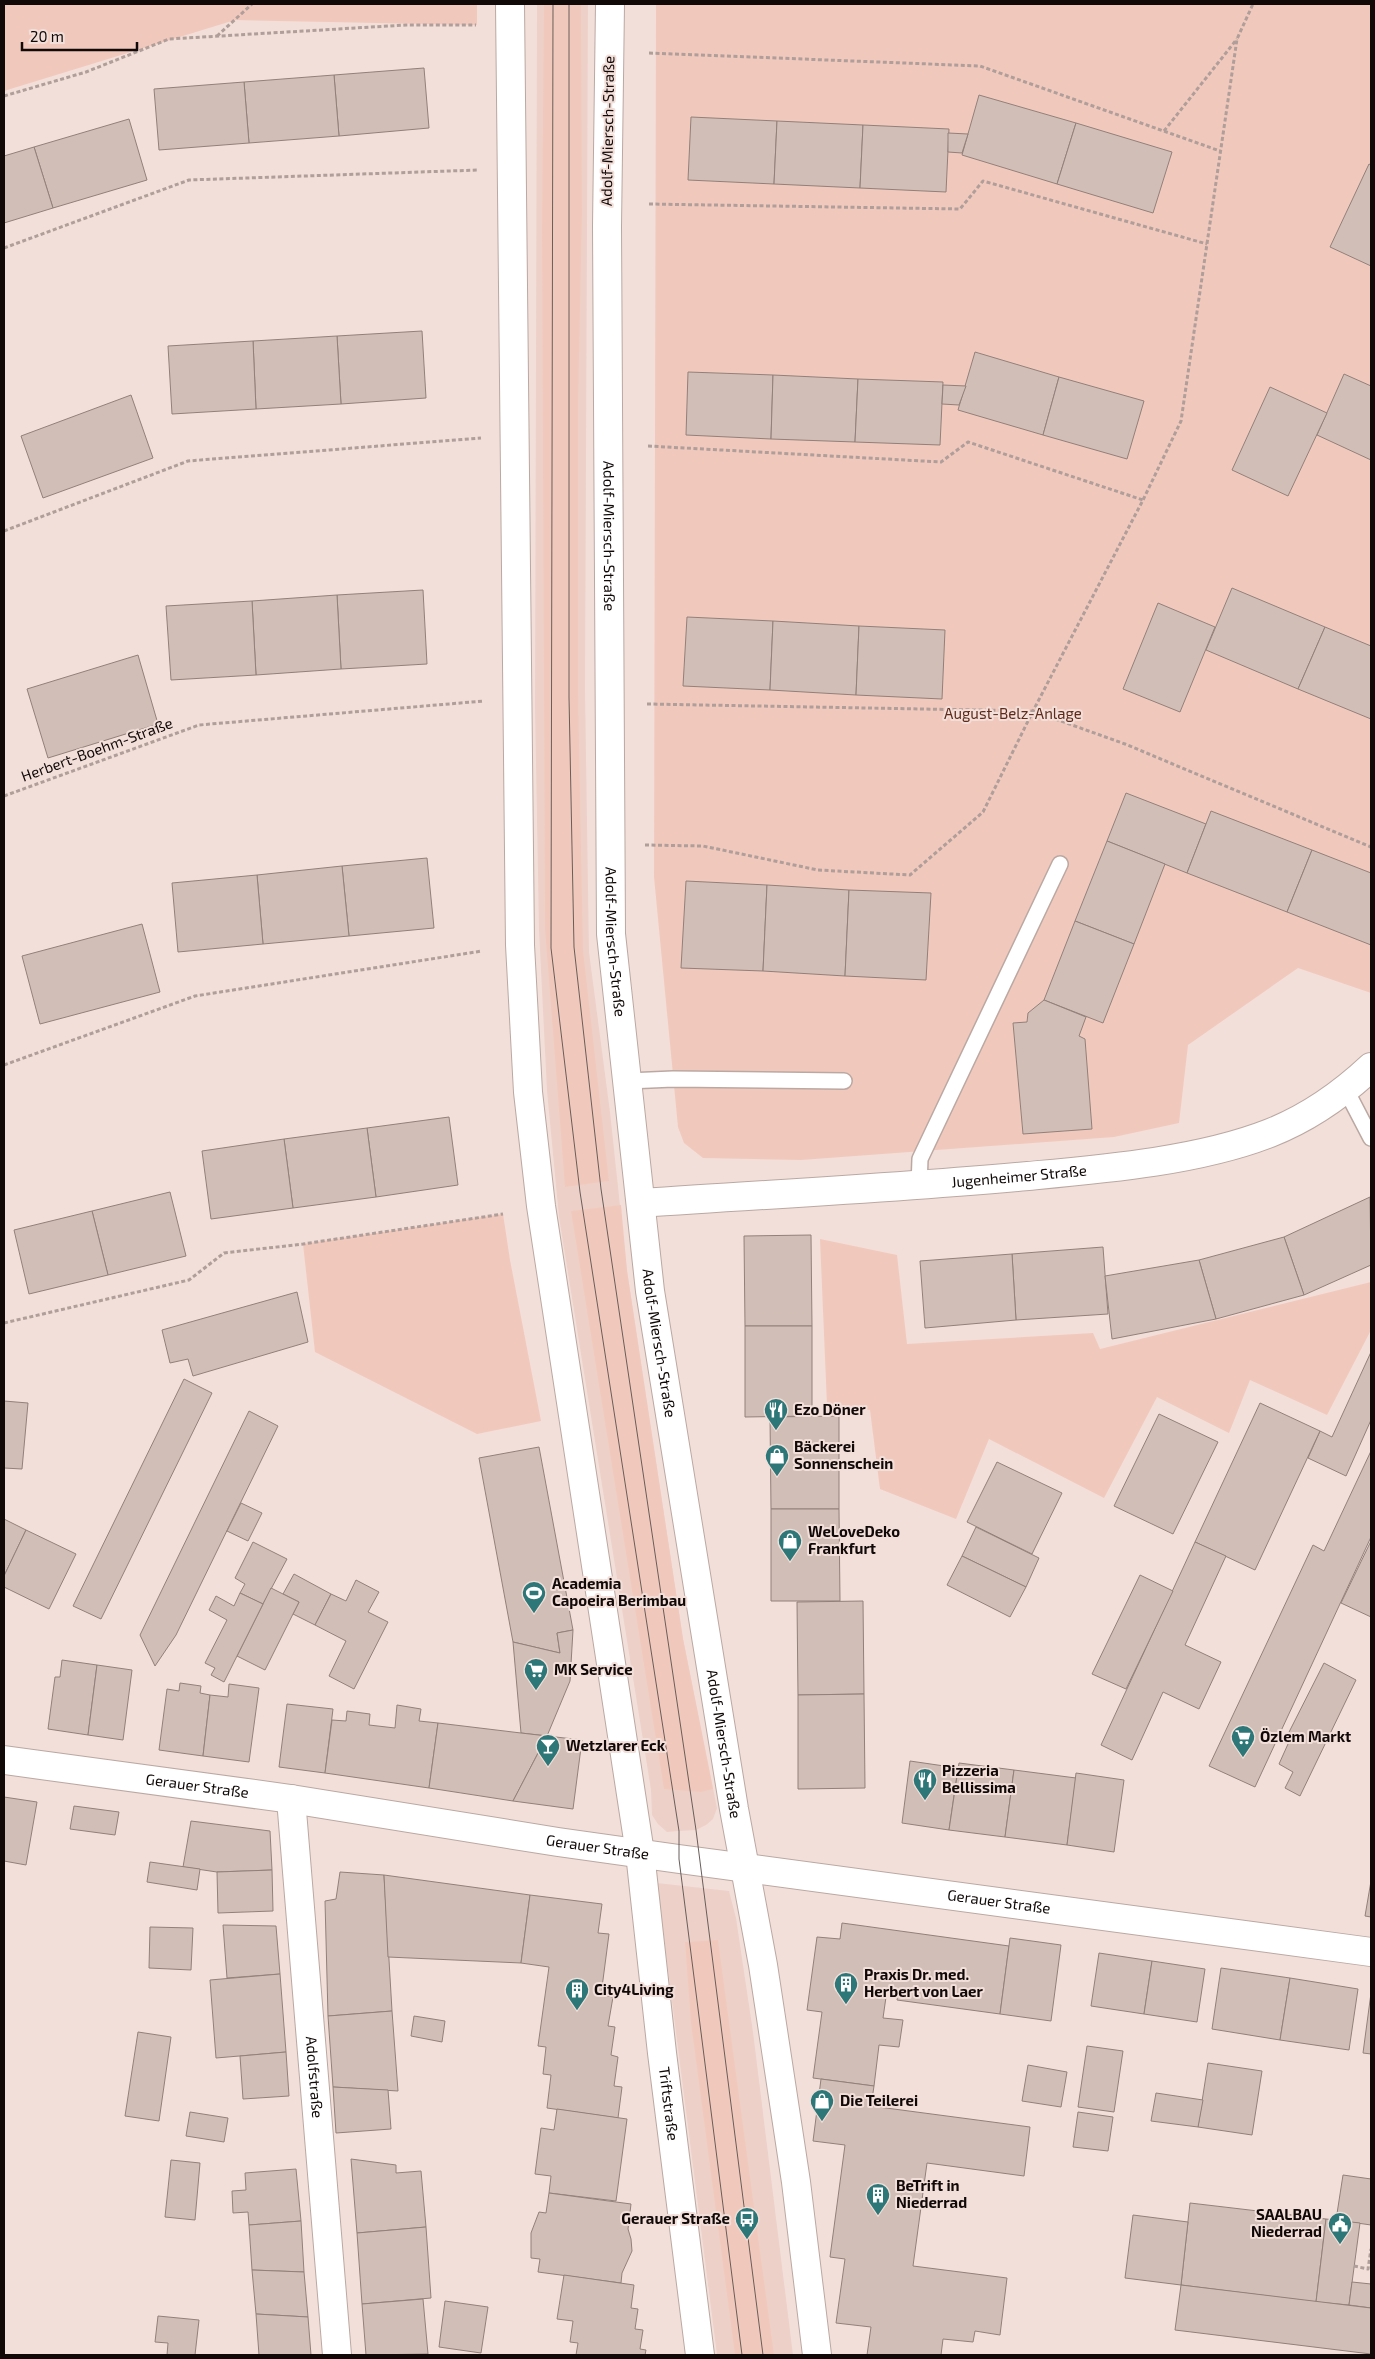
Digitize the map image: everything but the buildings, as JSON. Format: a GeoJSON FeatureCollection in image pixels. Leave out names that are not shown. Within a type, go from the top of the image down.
{"type":"FeatureCollection","features":[{"type":"Feature","properties":{"kind":"main road"},"geometry":{"type":"LineString","coordinates":[[510,4],[520,945],[528,1092],[545,1234],[640,1853]]}},
{"type":"Feature","properties":{"kind":"main road","name":"Adolf-Miersch-Straße"},"geometry":{"type":"LineString","coordinates":[[610,4],[607,246],[611,934],[652,1301],[734,1809],[746,1868]]}},
{"type":"Feature","properties":{"kind":"main road","name":"Jugenheimer Straße"},"geometry":{"type":"LineString","coordinates":[[642,1203],[919,1186],[1081,1171],[1167,1159],[1270,1133],[1310,1114],[1346,1090],[1371,1067]]}},
{"type":"Feature","properties":{"kind":"main road","name":"Gerauer Straße"},"geometry":{"type":"LineString","coordinates":[[4,1760],[291,1799],[558,1842],[1371,1952]]}},
{"type":"Feature","properties":{"kind":"main road","name":"Adolfstraße"},"geometry":{"type":"LineString","coordinates":[[291,1799],[337,2355]]}},
{"type":"Feature","properties":{"kind":"main road","name":"Triftstraße"},"geometry":{"type":"LineString","coordinates":[[640,1853],[662,2053],[700,2355]]}},
{"type":"Feature","properties":{"kind":"main road"},"geometry":{"type":"LineString","coordinates":[[746,1868],[796,2182],[817,2355]]}},
{"type":"Feature","properties":{"kind":"lane"},"geometry":{"type":"LineString","coordinates":[[919,1186],[920,1159],[1060,864]]}},
{"type":"Feature","properties":{"kind":"lane"},"geometry":{"type":"LineString","coordinates":[[628,1081],[672,1079],[844,1081]]}},
{"type":"Feature","properties":{"kind":"lane"},"geometry":{"type":"LineString","coordinates":[[1346,1090],[1371,1138]]}},
{"type":"Feature","properties":{"kind":"path"},"geometry":{"type":"LineString","coordinates":[[217,36],[252,4]]}},
{"type":"Feature","properties":{"kind":"path"},"geometry":{"type":"LineString","coordinates":[[1164,131],[1237,39],[1253,4]]}},
{"type":"Feature","properties":{"kind":"path"},"geometry":{"type":"LineString","coordinates":[[4,96],[86,72],[169,39],[406,25],[477,25]]}},
{"type":"Feature","properties":{"kind":"path"},"geometry":{"type":"LineString","coordinates":[[644,845],[703,846],[818,870],[910,875],[983,812],[1033,711],[1143,500],[1181,421],[1237,39]]}},
{"type":"Feature","properties":{"kind":"path"},"geometry":{"type":"LineString","coordinates":[[649,53],[980,66],[1220,151]]}},
{"type":"Feature","properties":{"kind":"path"},"geometry":{"type":"LineString","coordinates":[[4,248],[189,180],[479,170]]}},
{"type":"Feature","properties":{"kind":"path"},"geometry":{"type":"LineString","coordinates":[[649,204],[960,209],[983,181],[1207,244]]}},
{"type":"Feature","properties":{"kind":"path"},"geometry":{"type":"LineString","coordinates":[[4,531],[188,461],[481,438]]}},
{"type":"Feature","properties":{"kind":"path"},"geometry":{"type":"LineString","coordinates":[[648,446],[941,462],[968,442],[1143,500]]}},
{"type":"Feature","properties":{"kind":"path","name":"Herbert-Boehm-Straße"},"geometry":{"type":"LineString","coordinates":[[4,796],[199,725],[487,701]]}},
{"type":"Feature","properties":{"kind":"path"},"geometry":{"type":"LineString","coordinates":[[647,704],[1033,711],[1125,744],[1371,847]]}},
{"type":"Feature","properties":{"kind":"path"},"geometry":{"type":"LineString","coordinates":[[4,1065],[195,996],[482,951]]}},
{"type":"Feature","properties":{"kind":"path"},"geometry":{"type":"LineString","coordinates":[[4,1323],[188,1280],[224,1253],[303,1244],[503,1214]]}},
{"type":"Feature","properties":{"kind":"path"},"geometry":{"type":"LineString","coordinates":[[1354,2266],[1368,2269],[1371,2249]]}},
{"type":"Feature","properties":{"kind":"shaded area"},"geometry":{"type":"Polygon","coordinates":[[[537,4],[588,4],[585,690],[589,952],[610,1112],[627,1271],[683,1639],[717,1808],[713,1819],[696,1830],[667,1832],[652,1815],[651,1790],[559,1217],[547,1091],[539,930],[535,708],[537,4]]]}},
{"type":"Feature","properties":{"kind":"shaded area"},"geometry":{"type":"Polygon","coordinates":[[[657,1883],[729,1891],[736,1918],[753,2032],[793,2355],[717,2355],[657,1883]]]}},
{"type":"Feature","properties":{"kind":"green space"},"geometry":{"type":"Polygon","coordinates":[[[4,4],[477,4],[477,25],[235,20],[4,91],[4,4]]]}},
{"type":"Feature","properties":{"kind":"green space"},"geometry":{"type":"Polygon","coordinates":[[[544,4],[581,4],[582,213],[578,409],[578,691],[583,950],[609,1181],[565,1187],[545,929],[542,227],[544,4]]]}},
{"type":"Feature","properties":{"kind":"green space","name":"August-Belz-Anlage"},"geometry":{"type":"Polygon","coordinates":[[[656,4],[1371,4],[1371,993],[1298,968],[1188,1045],[1179,1123],[1114,1137],[801,1160],[703,1158],[684,1143],[678,1127],[654,877],[656,4]]]}},
{"type":"Feature","properties":{"kind":"green space"},"geometry":{"type":"Polygon","coordinates":[[[621,1205],[627,1271],[683,1639],[713,1789],[701,1792],[664,1789],[571,1211],[621,1205]]]}},
{"type":"Feature","properties":{"kind":"green space"},"geometry":{"type":"Polygon","coordinates":[[[503,1214],[541,1421],[477,1434],[315,1352],[303,1244],[503,1214]]]}},
{"type":"Feature","properties":{"kind":"green space"},"geometry":{"type":"Polygon","coordinates":[[[820,1239],[897,1255],[907,1344],[1093,1333],[1100,1349],[1371,1282],[1371,1330],[1327,1415],[1250,1380],[1229,1433],[1157,1397],[1104,1498],[989,1439],[956,1519],[880,1489],[870,1410],[827,1405],[820,1239]]]}},
{"type":"Feature","properties":{"kind":"green space"},"geometry":{"type":"Polygon","coordinates":[[[718,1940],[774,2355],[735,2355],[691,2023],[685,1942],[718,1940]]]}},
{"type":"Feature","properties":{"kind":"tram line"},"geometry":{"type":"LineString","coordinates":[[553,4],[551,948],[580,1192],[679,1831],[679,1859],[742,2355]]}},
{"type":"Feature","properties":{"kind":"tram line"},"geometry":{"type":"LineString","coordinates":[[569,4],[569,697],[574,947],[601,1189],[696,1830],[763,2355]]}},
{"type":"Feature","properties":{"kind":"place","name":"Ezo Döner"},"geometry":{"type":"Point","coordinates":[776,1431]}},
{"type":"Feature","properties":{"kind":"place","name":"Bäckerei Sonnenschein"},"geometry":{"type":"Point","coordinates":[777,1477]}},
{"type":"Feature","properties":{"kind":"place","name":"WeLoveDeko Frankfurt"},"geometry":{"type":"Point","coordinates":[790,1562]}},
{"type":"Feature","properties":{"kind":"place","name":"Academia Capoeira Berimbau"},"geometry":{"type":"Point","coordinates":[534,1614]}},
{"type":"Feature","properties":{"kind":"place","name":"MK Service"},"geometry":{"type":"Point","coordinates":[536,1691]}},
{"type":"Feature","properties":{"kind":"place","name":"Özlem Markt"},"geometry":{"type":"Point","coordinates":[1243,1758]}},
{"type":"Feature","properties":{"kind":"place","name":"Wetzlarer Eck"},"geometry":{"type":"Point","coordinates":[548,1767]}},
{"type":"Feature","properties":{"kind":"place","name":"Pizzeria Bellissima"},"geometry":{"type":"Point","coordinates":[925,1801]}},
{"type":"Feature","properties":{"kind":"place","name":"Praxis Dr. med. Herbert von Laer"},"geometry":{"type":"Point","coordinates":[846,2005]}},
{"type":"Feature","properties":{"kind":"place","name":"City4Living"},"geometry":{"type":"Point","coordinates":[577,2011]}},
{"type":"Feature","properties":{"kind":"place","name":"Die Teilerei"},"geometry":{"type":"Point","coordinates":[822,2122]}},
{"type":"Feature","properties":{"kind":"place","name":"BeTrift in Niederrad"},"geometry":{"type":"Point","coordinates":[878,2216]}},
{"type":"Feature","properties":{"kind":"place","name":"Gerauer Straße"},"geometry":{"type":"Point","coordinates":[747,2240]}},
{"type":"Feature","properties":{"kind":"place","name":"SAALBAU Niederrad"},"geometry":{"type":"Point","coordinates":[1340,2245]}}]}
